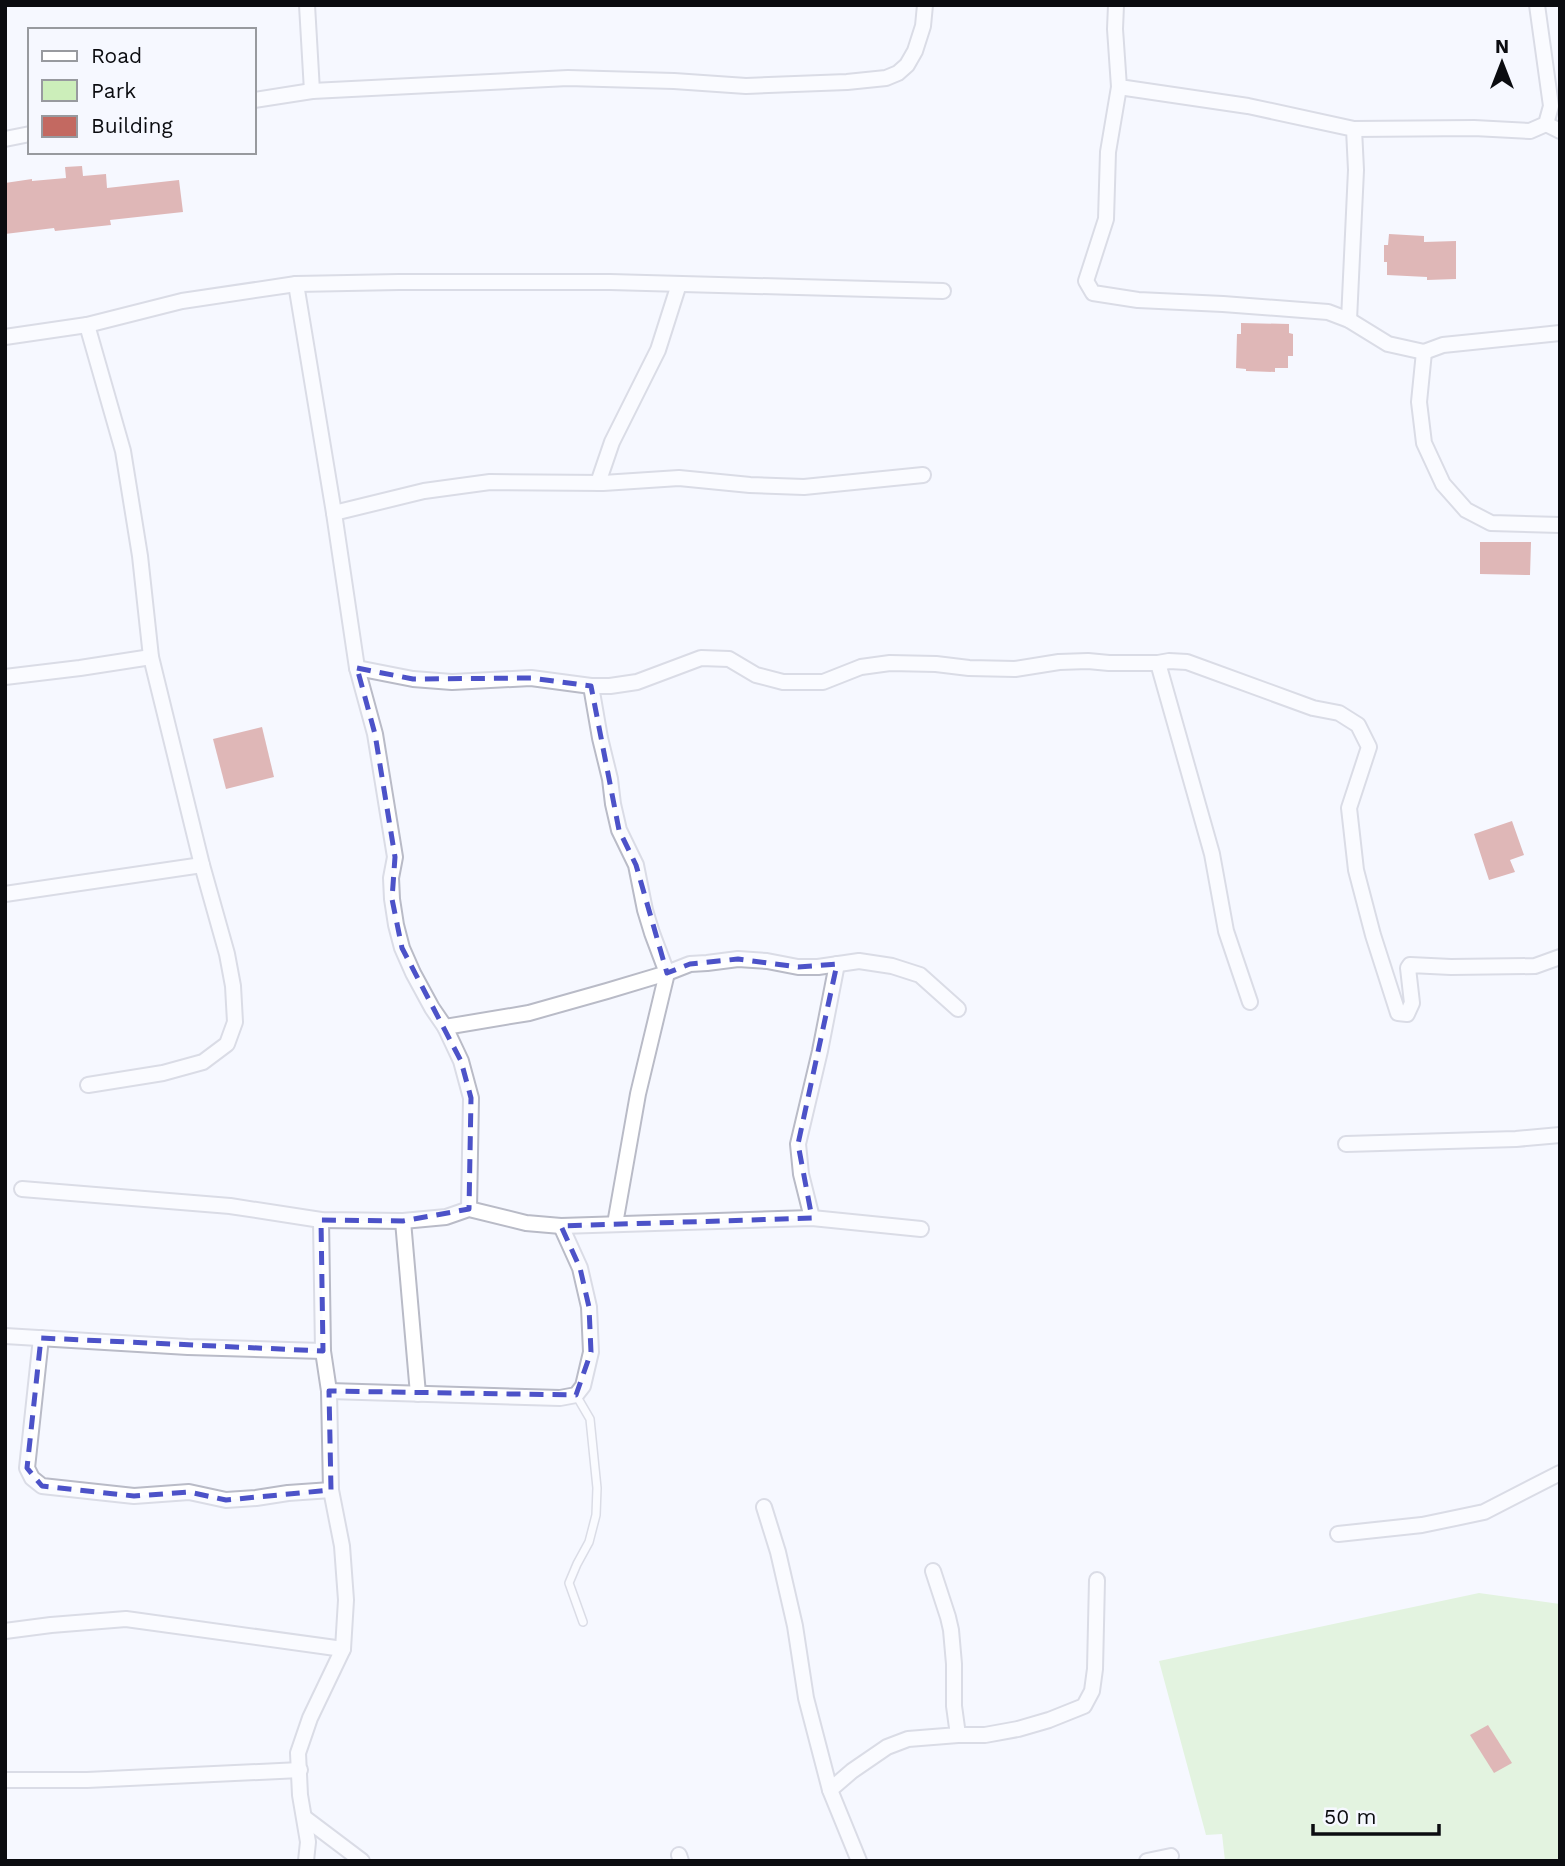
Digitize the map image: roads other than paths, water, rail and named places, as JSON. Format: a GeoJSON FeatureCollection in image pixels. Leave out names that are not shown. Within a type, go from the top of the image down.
{"type":"FeatureCollection","features":[{"type":"Feature","properties":{"kind":"street"},"geometry":{"type":"LineString","coordinates":[[307,5],[312,91]]}},
{"type":"Feature","properties":{"kind":"street"},"geometry":{"type":"LineString","coordinates":[[256,100],[312,91],[568,78],[746,86],[886,78],[908,65],[923,26],[925,5]]}},
{"type":"Feature","properties":{"kind":"street"},"geometry":{"type":"LineString","coordinates":[[1116,5],[1119,87],[1108,152],[1106,219],[1086,281],[1093,293],[1138,300],[1223,303],[1328,313],[1349,320],[1388,344],[1424,352],[1443,345],[1560,333]]}},
{"type":"Feature","properties":{"kind":"street"},"geometry":{"type":"LineString","coordinates":[[1119,87],[1248,106],[1354,129],[1474,128],[1530,131],[1553,128],[1537,5]]}},
{"type":"Feature","properties":{"kind":"street"},"geometry":{"type":"LineString","coordinates":[[1349,320],[1356,170],[1354,129]]}},
{"type":"Feature","properties":{"kind":"street"},"geometry":{"type":"LineString","coordinates":[[5,139],[28,134]]}},
{"type":"Feature","properties":{"kind":"street"},"geometry":{"type":"LineString","coordinates":[[5,337],[87,325],[182,301],[296,284],[611,282],[943,291]]}},
{"type":"Feature","properties":{"kind":"street"},"geometry":{"type":"LineString","coordinates":[[296,284],[357,668],[375,734],[395,857],[391,878],[392,900],[402,948],[461,1061],[471,1098],[469,1209]]}},
{"type":"Feature","properties":{"kind":"street"},"geometry":{"type":"LineString","coordinates":[[598,484],[612,442],[658,350],[679,284]]}},
{"type":"Feature","properties":{"kind":"street"},"geometry":{"type":"LineString","coordinates":[[87,325],[123,451],[140,556],[151,657],[202,865],[228,954],[235,1022],[228,1044],[203,1062],[163,1073],[88,1085]]}},
{"type":"Feature","properties":{"kind":"street"},"geometry":{"type":"LineString","coordinates":[[1424,352],[1419,402],[1424,443],[1443,484],[1466,510],[1491,523],[1560,525]]}},
{"type":"Feature","properties":{"kind":"street"},"geometry":{"type":"LineString","coordinates":[[334,513],[424,491],[490,482],[598,484],[679,478],[804,487],[923,475]]}},
{"type":"Feature","properties":{"kind":"street"},"geometry":{"type":"LineString","coordinates":[[5,677],[151,657]]}},
{"type":"Feature","properties":{"kind":"street"},"geometry":{"type":"LineString","coordinates":[[357,668],[413,679],[452,682],[531,678],[611,686],[637,682],[701,658],[729,659],[756,675],[783,682],[823,682],[861,667],[890,663],[1015,669],[1059,662],[1187,662],[1313,708],[1339,713],[1358,725],[1369,747],[1349,808],[1356,870],[1398,1013],[1407,1014],[1412,1003],[1408,968],[1410,965],[1535,966],[1560,957]]}},
{"type":"Feature","properties":{"kind":"street"},"geometry":{"type":"LineString","coordinates":[[1158,663],[1212,854],[1226,931],[1250,1002]]}},
{"type":"Feature","properties":{"kind":"street"},"geometry":{"type":"LineString","coordinates":[[591,686],[613,804],[620,830],[636,865],[645,910],[667,973],[638,1094],[615,1224]]}},
{"type":"Feature","properties":{"kind":"street"},"geometry":{"type":"LineString","coordinates":[[5,894],[202,865]]}},
{"type":"Feature","properties":{"kind":"street"},"geometry":{"type":"LineString","coordinates":[[444,1027],[529,1013],[690,964],[738,959],[798,967],[859,961],[892,966],[920,975],[958,1009]]}},
{"type":"Feature","properties":{"kind":"street"},"geometry":{"type":"LineString","coordinates":[[812,1218],[801,1174],[798,1144],[820,1051],[836,964]]}},
{"type":"Feature","properties":{"kind":"street"},"geometry":{"type":"LineString","coordinates":[[1346,1144],[1516,1139],[1560,1135]]}},
{"type":"Feature","properties":{"kind":"street"},"geometry":{"type":"LineString","coordinates":[[22,1189],[230,1206],[321,1220],[403,1221],[446,1217],[469,1209],[526,1223],[561,1226],[812,1218],[921,1229]]}},
{"type":"Feature","properties":{"kind":"street"},"geometry":{"type":"LineString","coordinates":[[306,1861],[308,1842],[300,1795],[298,1753],[310,1718],[343,1648],[346,1600],[342,1546],[331,1490],[329,1391],[323,1351],[321,1220]]}},
{"type":"Feature","properties":{"kind":"street"},"geometry":{"type":"LineString","coordinates":[[403,1221],[418,1394]]}},
{"type":"Feature","properties":{"kind":"street"},"geometry":{"type":"LineString","coordinates":[[329,1391],[560,1398],[576,1395],[583,1387],[591,1352],[589,1307],[580,1268],[561,1226]]}},
{"type":"Feature","properties":{"kind":"street"},"geometry":{"type":"LineString","coordinates":[[5,1336],[187,1347],[323,1351]]}},
{"type":"Feature","properties":{"kind":"street"},"geometry":{"type":"LineString","coordinates":[[41,1338],[27,1468],[32,1478],[42,1486],[134,1496],[189,1492],[226,1500],[331,1490]]}},
{"type":"Feature","properties":{"kind":"street"},"geometry":{"type":"LineString","coordinates":[[1338,1534],[1422,1525],[1484,1512],[1560,1473]]}},
{"type":"Feature","properties":{"kind":"street"},"geometry":{"type":"LineString","coordinates":[[764,1507],[781,1564],[795,1626],[806,1698],[830,1790],[859,1861]]}},
{"type":"Feature","properties":{"kind":"street"},"geometry":{"type":"LineString","coordinates":[[933,1572],[950,1630],[958,1735]]}},
{"type":"Feature","properties":{"kind":"street"},"geometry":{"type":"LineString","coordinates":[[830,1790],[887,1747],[908,1739],[985,1735],[1018,1729],[1084,1706],[1092,1691],[1095,1670],[1097,1580]]}},
{"type":"Feature","properties":{"kind":"street"},"geometry":{"type":"LineString","coordinates":[[5,1631],[126,1619],[343,1648]]}},
{"type":"Feature","properties":{"kind":"street"},"geometry":{"type":"LineString","coordinates":[[5,1780],[87,1780],[300,1770]]}},
{"type":"Feature","properties":{"kind":"street"},"geometry":{"type":"LineString","coordinates":[[305,1818],[362,1861]]}},
{"type":"Feature","properties":{"kind":"street"},"geometry":{"type":"LineString","coordinates":[[1147,1861],[1171,1856]]}},
{"type":"Feature","properties":{"kind":"lane"},"geometry":{"type":"LineString","coordinates":[[576,1395],[590,1419],[597,1488],[596,1515],[589,1542],[569,1583],[583,1622]]}}]}
